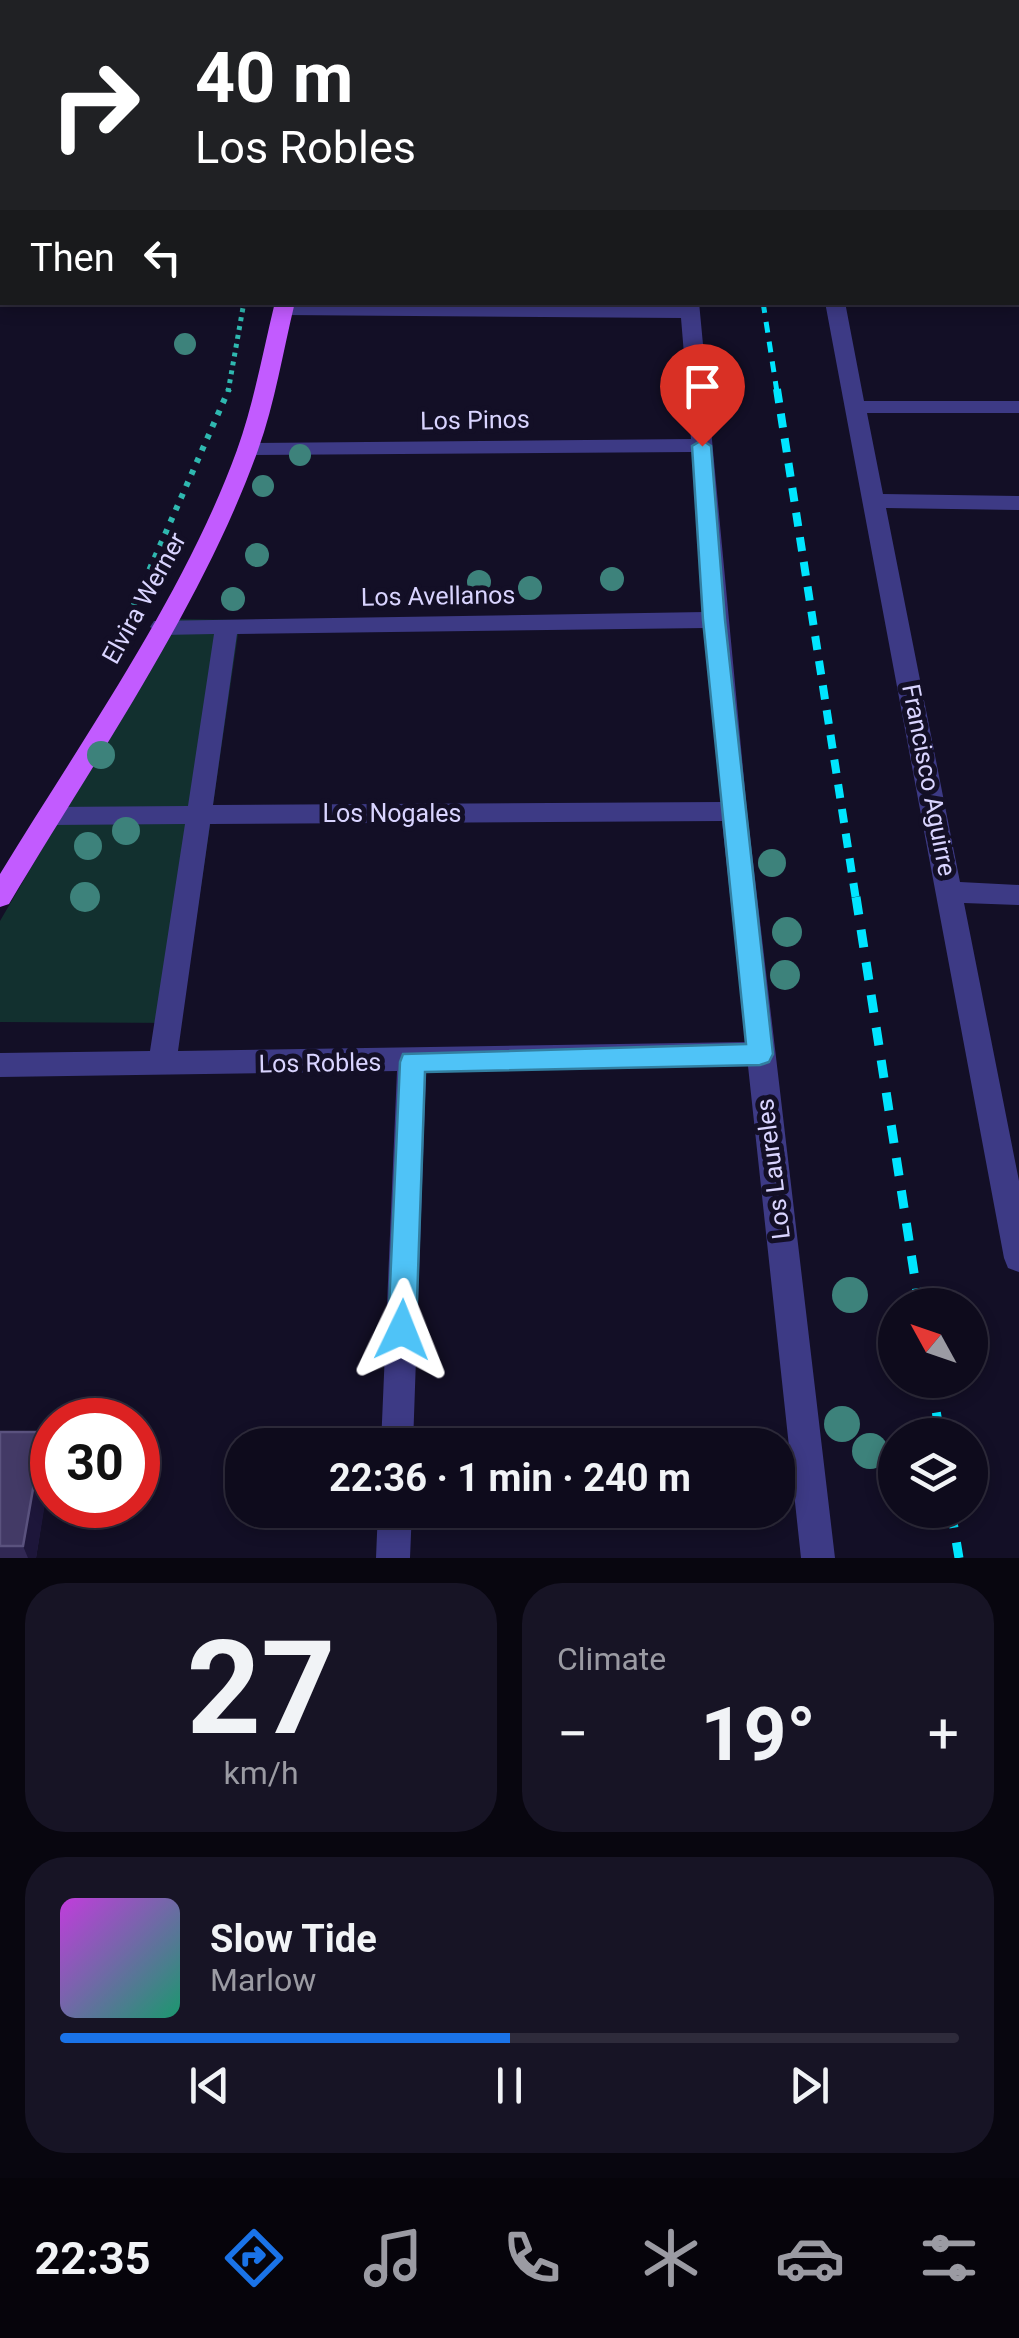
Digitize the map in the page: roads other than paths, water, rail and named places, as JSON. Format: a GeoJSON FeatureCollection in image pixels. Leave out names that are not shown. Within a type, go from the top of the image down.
{"type":"FeatureCollection","features":[{"type":"Feature","properties":{"kind":"main road","name":"Elvira Werner"},"geometry":{"type":"LineString","coordinates":[[0,898],[162,627],[248,450],[284,306]]}},
{"type":"Feature","properties":{"kind":"street","name":"Francisco Aguirre"},"geometry":{"type":"LineString","coordinates":[[836,305],[952,892],[1019,1258]]}},
{"type":"Feature","properties":{"kind":"street"},"geometry":{"type":"LineString","coordinates":[[284,306],[690,307]]}},
{"type":"Feature","properties":{"kind":"street","name":"Los Laureles"},"geometry":{"type":"LineString","coordinates":[[690,307],[714,620],[818,1558]]}},
{"type":"Feature","properties":{"kind":"street"},"geometry":{"type":"LineString","coordinates":[[857,407],[1019,407]]}},
{"type":"Feature","properties":{"kind":"street","name":"Los Pinos"},"geometry":{"type":"LineString","coordinates":[[248,450],[702,446]]}},
{"type":"Feature","properties":{"kind":"street"},"geometry":{"type":"LineString","coordinates":[[874,501],[1019,502]]}},
{"type":"Feature","properties":{"kind":"street","name":"Los Avellanos"},"geometry":{"type":"LineString","coordinates":[[162,627],[714,620]]}},
{"type":"Feature","properties":{"kind":"street"},"geometry":{"type":"LineString","coordinates":[[162,1064],[226,626]]}},
{"type":"Feature","properties":{"kind":"street","name":"Los Nogales"},"geometry":{"type":"LineString","coordinates":[[50,816],[734,811]]}},
{"type":"Feature","properties":{"kind":"street"},"geometry":{"type":"LineString","coordinates":[[952,892],[1019,895]]}},
{"type":"Feature","properties":{"kind":"street","name":"Los Robles"},"geometry":{"type":"LineString","coordinates":[[0,1065],[760,1054]]}},
{"type":"Feature","properties":{"kind":"street"},"geometry":{"type":"LineString","coordinates":[[399,1428],[412,1062]]}},
{"type":"Feature","properties":{"kind":"street"},"geometry":{"type":"LineString","coordinates":[[393,1558],[394,1528]]}},
{"type":"Feature","properties":{"kind":"railway"},"geometry":{"type":"LineString","coordinates":[[763,305],[777,392]]}},
{"type":"Feature","properties":{"kind":"railway"},"geometry":{"type":"LineString","coordinates":[[777,389],[856,900]]}},
{"type":"Feature","properties":{"kind":"railway"},"geometry":{"type":"LineString","coordinates":[[856,897],[916,1288]]}},
{"type":"Feature","properties":{"kind":"railway"},"geometry":{"type":"LineString","coordinates":[[934,1398],[937,1418]]}},
{"type":"Feature","properties":{"kind":"railway"},"geometry":{"type":"LineString","coordinates":[[954,1528],[959,1558]]}}]}
